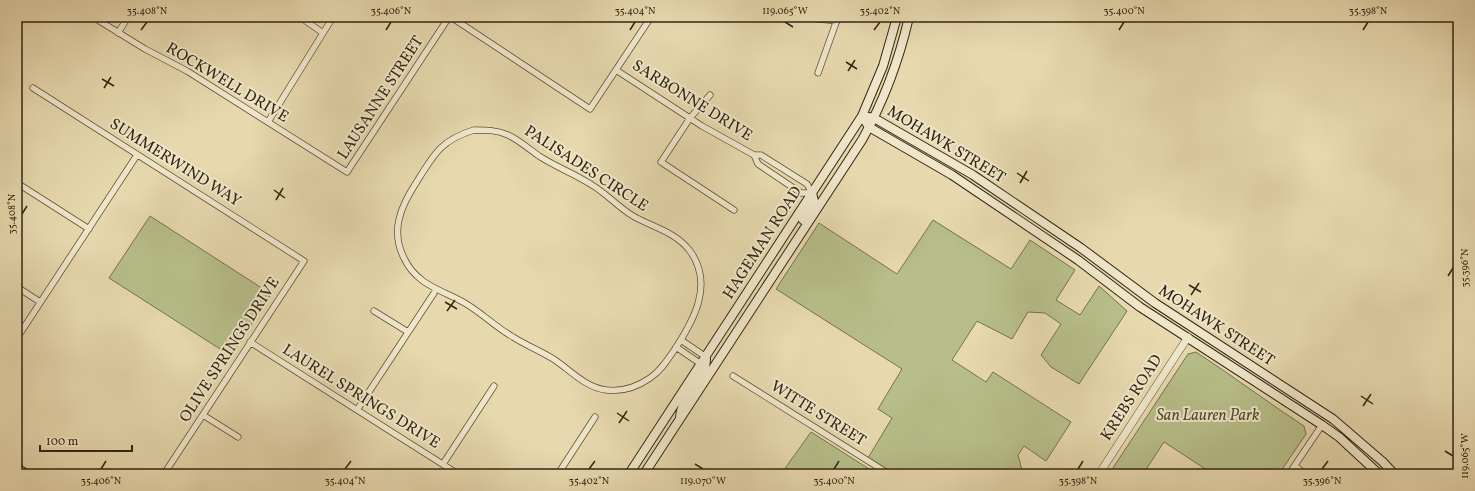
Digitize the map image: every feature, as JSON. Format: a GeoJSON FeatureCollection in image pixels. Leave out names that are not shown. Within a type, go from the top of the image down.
{"type":"FeatureCollection","features":[{"type":"Feature","properties":{"kind":"main road","name":"HAGEMAN ROAD"},"geometry":{"type":"LineString","coordinates":[[629,474],[862,116],[883,66],[897,17]]}},
{"type":"Feature","properties":{"kind":"main road","name":"HAGEMAN ROAD"},"geometry":{"type":"LineString","coordinates":[[644,474],[785,256],[850,160],[874,118],[893,74],[909,17]]}},
{"type":"Feature","properties":{"kind":"main road","name":"MOHAWK STREET"},"geometry":{"type":"LineString","coordinates":[[862,116],[874,118],[973,175],[1080,248],[1155,303],[1333,419],[1387,466],[1394,474]]}},
{"type":"Feature","properties":{"kind":"main road","name":"MOHAWK STREET"},"geometry":{"type":"LineString","coordinates":[[862,116],[869,127],[952,175],[1078,260],[1140,307],[1188,337]]}},
{"type":"Feature","properties":{"kind":"main road"},"geometry":{"type":"LineString","coordinates":[[785,256],[792,236],[814,201],[812,193]]}},
{"type":"Feature","properties":{"kind":"main road"},"geometry":{"type":"LineString","coordinates":[[1188,337],[1200,339],[1248,369],[1271,379]]}},
{"type":"Feature","properties":{"kind":"main road"},"geometry":{"type":"LineString","coordinates":[[1188,337],[1339,437],[1379,474]]}},
{"type":"Feature","properties":{"kind":"main road"},"geometry":{"type":"LineString","coordinates":[[680,419],[681,407],[704,370],[706,357]]}},
{"type":"Feature","properties":{"kind":"main road"},"geometry":{"type":"LineString","coordinates":[[1322,425],[1327,424],[1336,427],[1368,454],[1387,466]]}},
{"type":"Feature","properties":{"kind":"main road"},"geometry":{"type":"LineString","coordinates":[[17,468],[26,474]]}},
{"type":"Feature","properties":{"kind":"street","name":"ROCKWELL DRIVE"},"geometry":{"type":"LineString","coordinates":[[93,17],[118,33],[187,71],[347,172]]}},
{"type":"Feature","properties":{"kind":"street"},"geometry":{"type":"LineString","coordinates":[[118,33],[128,17]]}},
{"type":"Feature","properties":{"kind":"street"},"geometry":{"type":"LineString","coordinates":[[300,17],[324,33]]}},
{"type":"Feature","properties":{"kind":"street"},"geometry":{"type":"LineString","coordinates":[[268,122],[333,17]]}},
{"type":"Feature","properties":{"kind":"street"},"geometry":{"type":"LineString","coordinates":[[450,17],[590,109],[651,17]]}},
{"type":"Feature","properties":{"kind":"street","name":"LAUSANNE STREET"},"geometry":{"type":"LineString","coordinates":[[347,172],[450,17]]}},
{"type":"Feature","properties":{"kind":"street"},"geometry":{"type":"LineString","coordinates":[[801,17],[837,19],[818,73]]}},
{"type":"Feature","properties":{"kind":"street","name":"SARBONNE DRIVE"},"geometry":{"type":"LineString","coordinates":[[616,70],[690,118],[754,155],[761,155],[807,184],[812,193],[801,193],[758,164],[754,155]]}},
{"type":"Feature","properties":{"kind":"street","name":"SUMMERWIND WAY"},"geometry":{"type":"LineString","coordinates":[[32,88],[304,261]]}},
{"type":"Feature","properties":{"kind":"street"},"geometry":{"type":"LineString","coordinates":[[710,95],[690,118],[662,162],[734,210]]}},
{"type":"Feature","properties":{"kind":"street","name":"PALISADES CIRCLE"},"geometry":{"type":"LineString","coordinates":[[474,130],[492,130],[508,135],[552,164],[595,187],[633,216],[678,238],[690,251],[699,267],[702,285],[700,303],[676,347],[655,375],[640,385],[623,390],[605,390],[588,384],[544,353],[503,331],[466,303],[423,281],[412,271],[403,258],[398,243],[397,228],[400,212],[406,198],[432,158],[443,145],[452,138],[474,130]]}},
{"type":"Feature","properties":{"kind":"street"},"geometry":{"type":"LineString","coordinates":[[17,338],[137,155]]}},
{"type":"Feature","properties":{"kind":"street"},"geometry":{"type":"LineString","coordinates":[[17,183],[89,229]]}},
{"type":"Feature","properties":{"kind":"street","name":"OLIVE SPRINGS DRIVE"},"geometry":{"type":"LineString","coordinates":[[164,474],[304,261]]}},
{"type":"Feature","properties":{"kind":"street"},"geometry":{"type":"LineString","coordinates":[[17,287],[40,302]]}},
{"type":"Feature","properties":{"kind":"street"},"geometry":{"type":"LineString","coordinates":[[357,410],[434,293]]}},
{"type":"Feature","properties":{"kind":"street"},"geometry":{"type":"LineString","coordinates":[[374,311],[408,332]]}},
{"type":"Feature","properties":{"kind":"street","name":"KREBS ROAD"},"geometry":{"type":"LineString","coordinates":[[1099,474],[1188,337]]}},
{"type":"Feature","properties":{"kind":"street"},"geometry":{"type":"LineString","coordinates":[[681,340],[706,357]]}},
{"type":"Feature","properties":{"kind":"street","name":"LAUREL SPRINGS DRIVE"},"geometry":{"type":"LineString","coordinates":[[250,342],[458,474]]}},
{"type":"Feature","properties":{"kind":"street"},"geometry":{"type":"LineString","coordinates":[[686,353],[690,346]]}},
{"type":"Feature","properties":{"kind":"street"},"geometry":{"type":"LineString","coordinates":[[676,347],[701,364]]}},
{"type":"Feature","properties":{"kind":"street","name":"WITTE STREET"},"geometry":{"type":"LineString","coordinates":[[733,376],[889,474]]}},
{"type":"Feature","properties":{"kind":"street"},"geometry":{"type":"LineString","coordinates":[[443,464],[494,386]]}},
{"type":"Feature","properties":{"kind":"street"},"geometry":{"type":"LineString","coordinates":[[203,415],[238,437]]}},
{"type":"Feature","properties":{"kind":"street"},"geometry":{"type":"LineString","coordinates":[[558,474],[595,417]]}},
{"type":"Feature","properties":{"kind":"street"},"geometry":{"type":"LineString","coordinates":[[1289,474],[1322,425]]}},
{"type":"Feature","properties":{"kind":"street"},"geometry":{"type":"LineString","coordinates":[[1295,466],[1305,474]]}},
{"type":"Feature","properties":{"kind":"green space"},"geometry":{"type":"Polygon","coordinates":[[[150,216],[271,294],[231,356],[109,278],[150,216]]]}},
{"type":"Feature","properties":{"kind":"green space"},"geometry":{"type":"Polygon","coordinates":[[[933,220],[1011,269],[1030,240],[1075,270],[1056,300],[1080,315],[1099,286],[1127,311],[1079,384],[1051,367],[1041,355],[1061,324],[1045,313],[1028,312],[1012,339],[977,321],[952,360],[986,382],[993,372],[1071,422],[1046,461],[1024,446],[1018,455],[1023,474],[894,474],[868,458],[892,418],[878,409],[902,369],[776,289],[819,223],[897,274],[933,220]]]}},
{"type":"Feature","properties":{"kind":"green space","name":"San Lauren Park"},"geometry":{"type":"Polygon","coordinates":[[[1196,352],[1304,426],[1306,434],[1279,474],[1213,474],[1164,442],[1143,474],[1109,474],[1188,354],[1196,352]]]}},
{"type":"Feature","properties":{"kind":"green space"},"geometry":{"type":"Polygon","coordinates":[[[811,432],[877,474],[781,474],[811,432]]]}}]}
